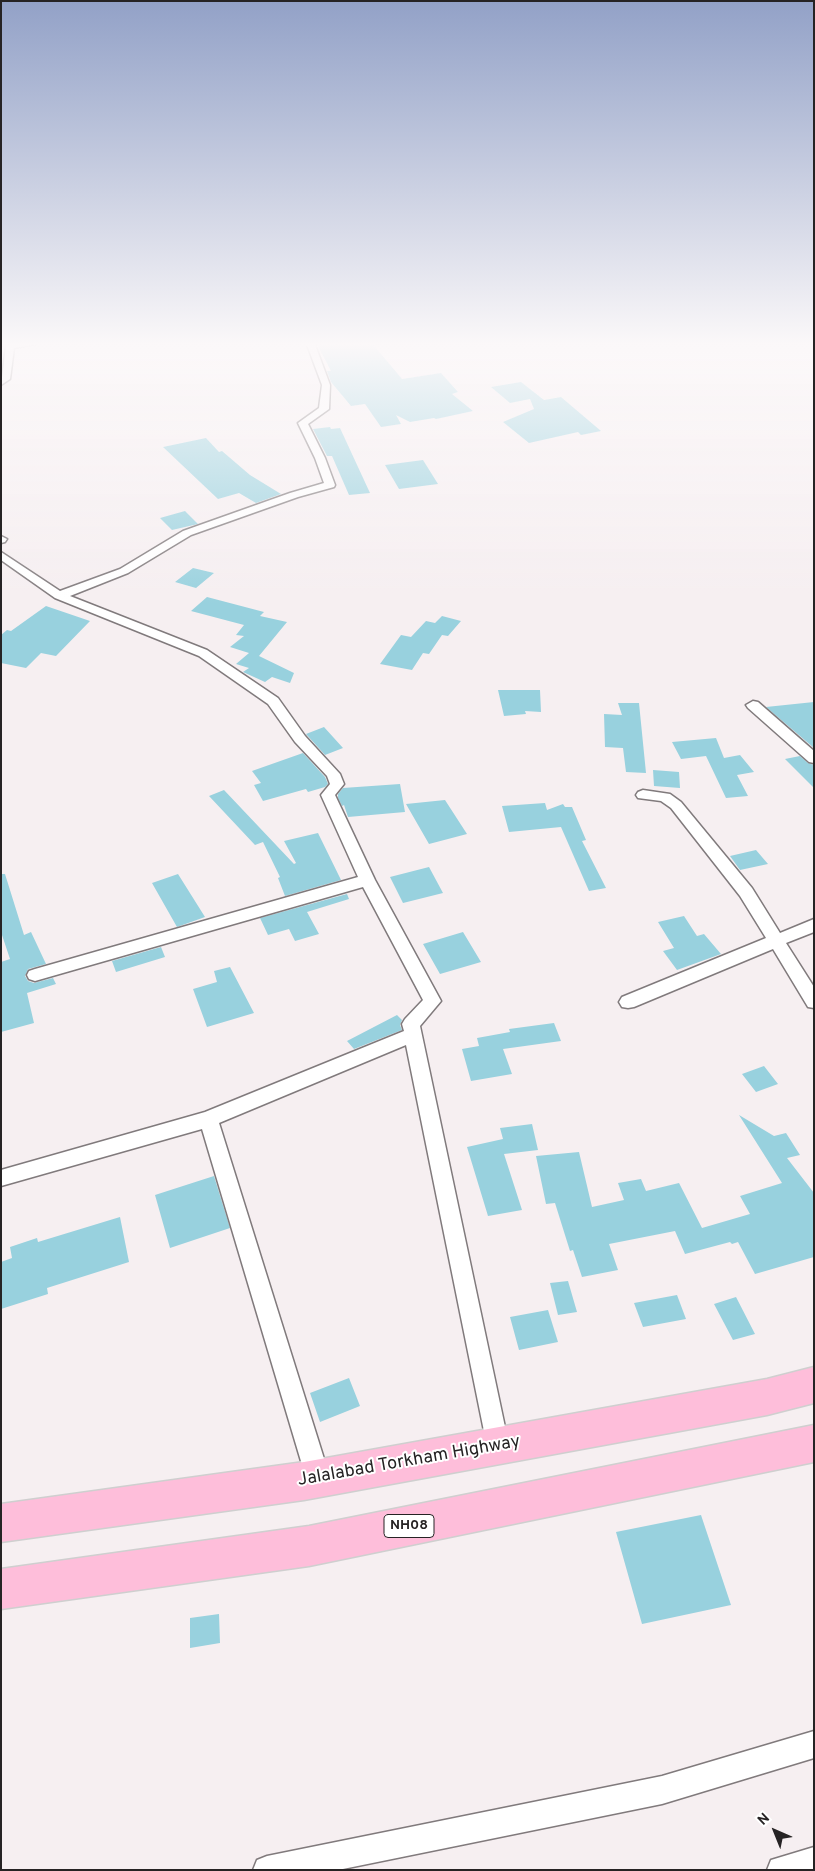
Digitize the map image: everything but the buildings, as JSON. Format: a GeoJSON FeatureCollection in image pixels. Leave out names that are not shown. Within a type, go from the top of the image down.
{"type":"FeatureCollection","features":[{"type":"Feature","properties":{"kind":"highway","name":"Jalalabad Torkham Highway"},"geometry":{"type":"LineString","coordinates":[[1,1523],[318,1478],[767,1397],[814,1385]]}},
{"type":"Feature","properties":{"kind":"highway","name":"NH08"},"geometry":{"type":"LineString","coordinates":[[1,1589],[309,1546],[814,1443]]}},
{"type":"Feature","properties":{"kind":"street"},"geometry":{"type":"LineString","coordinates":[[59,596],[124,571],[187,533],[330,485],[306,429]]}},
{"type":"Feature","properties":{"kind":"street"},"geometry":{"type":"LineString","coordinates":[[1,555],[59,596],[203,653],[273,701],[300,739],[333,774],[337,784],[328,795],[367,880],[432,1001],[411,1024],[498,1446]]}},
{"type":"Feature","properties":{"kind":"street"},"geometry":{"type":"LineString","coordinates":[[753,705],[814,759]]}},
{"type":"Feature","properties":{"kind":"street"},"geometry":{"type":"LineString","coordinates":[[643,795],[665,797],[676,805],[746,892],[814,1002]]}},
{"type":"Feature","properties":{"kind":"street"},"geometry":{"type":"LineString","coordinates":[[35,975],[367,880]]}},
{"type":"Feature","properties":{"kind":"street"},"geometry":{"type":"LineString","coordinates":[[628,1002],[814,926]]}},
{"type":"Feature","properties":{"kind":"street"},"geometry":{"type":"LineString","coordinates":[[1,1178],[208,1119],[414,1035]]}},
{"type":"Feature","properties":{"kind":"street"},"geometry":{"type":"LineString","coordinates":[[208,1119],[318,1478]]}},
{"type":"Feature","properties":{"kind":"street"},"geometry":{"type":"LineString","coordinates":[[267,1870],[662,1790],[814,1744]]}},
{"type":"Feature","properties":{"kind":"street"},"geometry":{"type":"LineString","coordinates":[[781,1870],[814,1861]]}}]}
